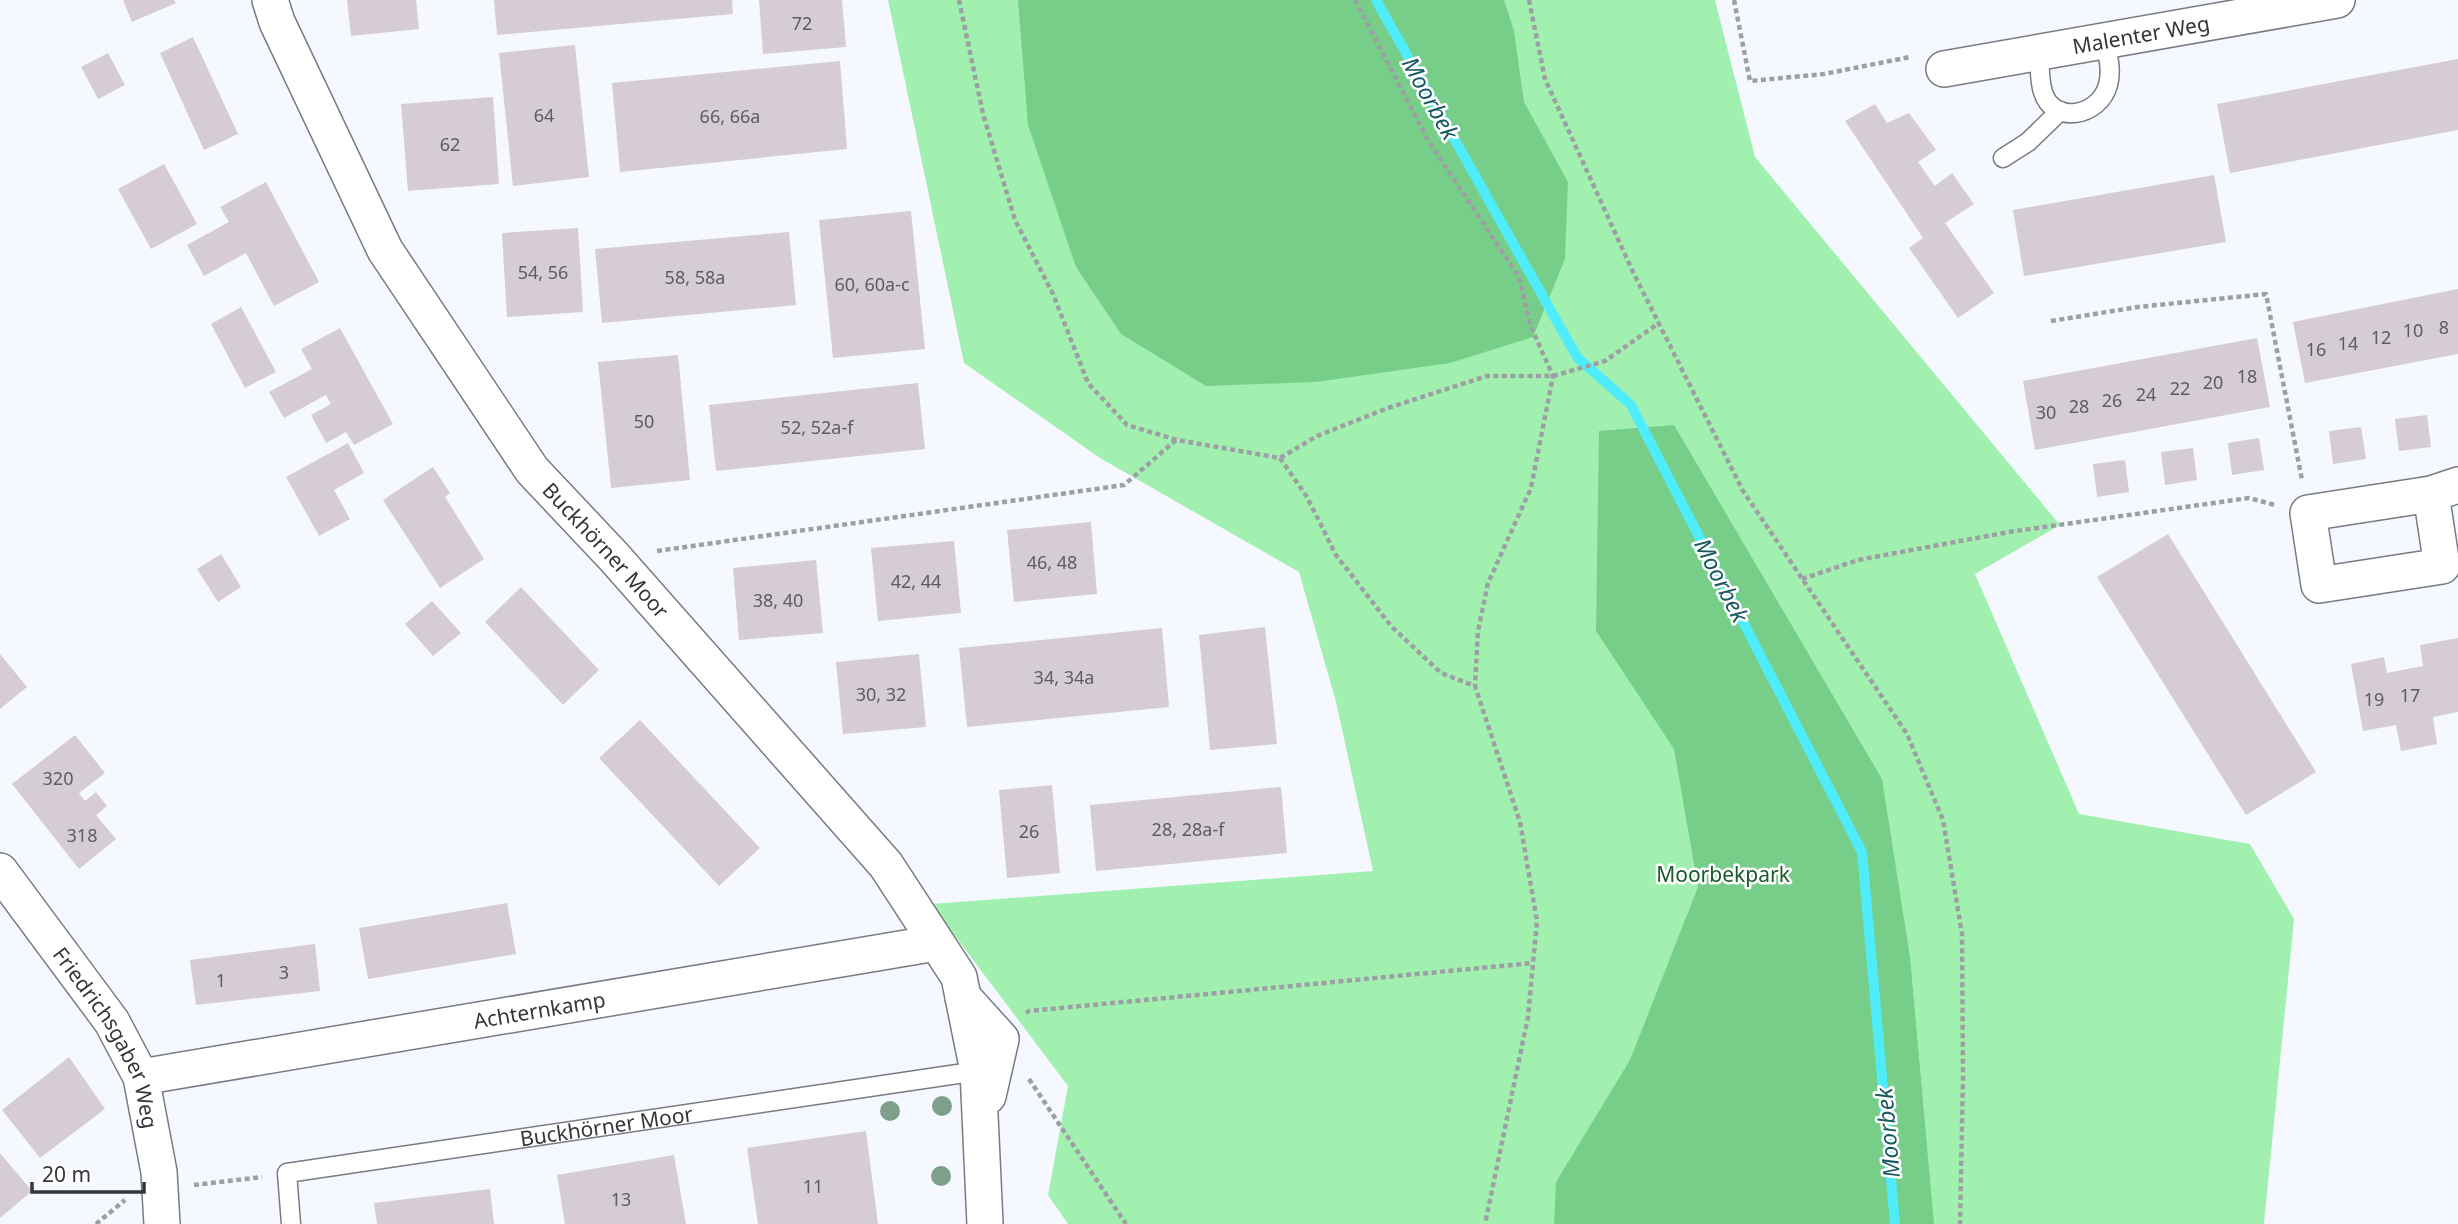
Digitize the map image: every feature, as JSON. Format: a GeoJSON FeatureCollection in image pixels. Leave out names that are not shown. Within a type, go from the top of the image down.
{"type":"FeatureCollection","features":[{"type":"Feature","properties":{"kind":"street","name":"Buckhörner Moor"},"geometry":{"type":"LineString","coordinates":[[270,0],[277,22],[385,250],[532,470],[614,557],[886,865],[959,977],[978,1071],[985,1224]]}},
{"type":"Feature","properties":{"kind":"street","name":"Malenter Weg"},"geometry":{"type":"LineString","coordinates":[[1944,69],[2337,0]]}},
{"type":"Feature","properties":{"kind":"street"},"geometry":{"type":"LineString","coordinates":[[2444,490],[2442,566],[2319,585],[2308,513],[2444,490]]}},
{"type":"Feature","properties":{"kind":"street","name":"Friedrichsgaber Weg"},"geometry":{"type":"LineString","coordinates":[[0,871],[112,1022],[141,1077],[159,1172],[162,1224]]}},
{"type":"Feature","properties":{"kind":"street","name":"Achternkamp"},"geometry":{"type":"LineString","coordinates":[[141,1077],[936,943]]}},
{"type":"Feature","properties":{"kind":"street"},"geometry":{"type":"LineString","coordinates":[[963,997],[1001,1039],[981,1132]]}},
{"type":"Feature","properties":{"kind":"lane"},"geometry":{"type":"LineString","coordinates":[[2039,53],[2043,91],[2049,103],[2060,111],[2088,111],[2101,100],[2108,86],[2110,67],[2105,42]]}},
{"type":"Feature","properties":{"kind":"lane"},"geometry":{"type":"LineString","coordinates":[[2003,158],[2028,142],[2060,111]]}},
{"type":"Feature","properties":{"kind":"lane","name":"Buckhörner Moor"},"geometry":{"type":"LineString","coordinates":[[287,1173],[978,1071]]}},
{"type":"Feature","properties":{"kind":"lane"},"geometry":{"type":"LineString","coordinates":[[287,1173],[291,1224]]}},
{"type":"Feature","properties":{"kind":"path"},"geometry":{"type":"LineString","coordinates":[[959,0],[983,114],[1014,220],[1053,294],[1088,383],[1127,425],[1177,439],[1280,458],[1317,436],[1388,408],[1487,376],[1553,376],[1605,361],[1659,323]]}},
{"type":"Feature","properties":{"kind":"path"},"geometry":{"type":"LineString","coordinates":[[1355,0],[1429,142],[1519,277],[1531,327],[1553,376],[1531,488],[1488,583],[1478,631],[1475,687],[1520,822],[1537,920],[1528,1017],[1485,1224]]}},
{"type":"Feature","properties":{"kind":"path"},"geometry":{"type":"LineString","coordinates":[[1529,0],[1545,79],[1659,323],[1743,491],[1907,734],[1943,820],[1962,934],[1960,1224]]}},
{"type":"Feature","properties":{"kind":"path"},"geometry":{"type":"LineString","coordinates":[[1734,0],[1750,81],[1824,74],[1939,52],[1944,69]]}},
{"type":"Feature","properties":{"kind":"path"},"geometry":{"type":"LineString","coordinates":[[1802,579],[1858,560],[2073,521],[2249,498],[2308,513],[2266,294],[2138,307],[2051,321]]}},
{"type":"Feature","properties":{"kind":"path"},"geometry":{"type":"LineString","coordinates":[[614,557],[1124,485],[1177,439]]}},
{"type":"Feature","properties":{"kind":"path"},"geometry":{"type":"LineString","coordinates":[[1280,458],[1307,497],[1336,555],[1391,626],[1441,673],[1475,687]]}},
{"type":"Feature","properties":{"kind":"path"},"geometry":{"type":"LineString","coordinates":[[1126,1224],[1001,1039],[1029,1011],[1533,963]]}},
{"type":"Feature","properties":{"kind":"path"},"geometry":{"type":"LineString","coordinates":[[160,1189],[287,1173]]}},
{"type":"Feature","properties":{"kind":"path"},"geometry":{"type":"LineString","coordinates":[[122,1189],[123,1213]]}},
{"type":"Feature","properties":{"kind":"green space","name":"Moorbekpark"},"geometry":{"type":"Polygon","coordinates":[[[888,0],[1715,0],[1755,157],[2060,525],[1975,574],[2079,814],[2250,844],[2294,919],[2264,1224],[1068,1224],[1048,1195],[1068,1086],[931,904],[1373,871],[1336,702],[1299,572],[1100,458],[964,363],[888,0]]]}},
{"type":"Feature","properties":{"kind":"green space"},"geometry":{"type":"Polygon","coordinates":[[[1018,0],[1504,0],[1514,31],[1524,102],[1568,182],[1565,259],[1533,337],[1450,363],[1316,382],[1206,386],[1121,334],[1076,267],[1028,125],[1018,0]]]}},
{"type":"Feature","properties":{"kind":"green space"},"geometry":{"type":"Polygon","coordinates":[[[1674,425],[1882,779],[1910,957],[1934,1224],[1554,1224],[1556,1182],[1630,1060],[1698,887],[1674,749],[1596,631],[1599,431],[1674,425]]]}},
{"type":"Feature","properties":{"kind":"building"},"geometry":{"type":"Polygon","coordinates":[[[123,0],[174,0],[176,3],[132,22],[123,0]]]}},
{"type":"Feature","properties":{"kind":"building"},"geometry":{"type":"Polygon","coordinates":[[[347,0],[416,0],[419,29],[351,36],[347,0]]]}},
{"type":"Feature","properties":{"kind":"building"},"geometry":{"type":"Polygon","coordinates":[[[494,0],[732,0],[733,14],[497,35],[494,0]]]}},
{"type":"Feature","properties":{"kind":"building"},"geometry":{"type":"Polygon","coordinates":[[[759,0],[842,0],[846,47],[763,54],[759,0]]]}},
{"type":"Feature","properties":{"kind":"building"},"geometry":{"type":"Polygon","coordinates":[[[193,37],[238,134],[204,150],[160,53],[193,37]]]}},
{"type":"Feature","properties":{"kind":"building"},"geometry":{"type":"Polygon","coordinates":[[[575,45],[589,177],[513,186],[499,53],[575,45]]]}},
{"type":"Feature","properties":{"kind":"building"},"geometry":{"type":"Polygon","coordinates":[[[108,53],[125,85],[98,99],[81,67],[108,53]]]}},
{"type":"Feature","properties":{"kind":"building"},"geometry":{"type":"Polygon","coordinates":[[[2458,59],[2458,130],[2230,173],[2217,104],[2458,59]]]}},
{"type":"Feature","properties":{"kind":"building"},"geometry":{"type":"Polygon","coordinates":[[[840,61],[847,149],[620,172],[612,83],[840,61]]]}},
{"type":"Feature","properties":{"kind":"building"},"geometry":{"type":"Polygon","coordinates":[[[493,97],[499,184],[408,191],[401,104],[493,97]]]}},
{"type":"Feature","properties":{"kind":"building"},"geometry":{"type":"Polygon","coordinates":[[[1875,104],[1887,123],[1909,113],[1936,150],[1918,162],[1935,186],[1952,173],[1974,204],[1945,223],[1994,293],[1958,318],[1909,248],[1923,238],[1845,121],[1875,104]]]}},
{"type":"Feature","properties":{"kind":"building"},"geometry":{"type":"Polygon","coordinates":[[[164,164],[197,224],[151,249],[118,189],[164,164]]]}},
{"type":"Feature","properties":{"kind":"building"},"geometry":{"type":"Polygon","coordinates":[[[2214,175],[2226,242],[2024,276],[2013,210],[2214,175]]]}},
{"type":"Feature","properties":{"kind":"building"},"geometry":{"type":"Polygon","coordinates":[[[266,182],[319,282],[274,306],[246,253],[204,276],[187,245],[229,222],[220,207],[266,182]]]}},
{"type":"Feature","properties":{"kind":"building"},"geometry":{"type":"Polygon","coordinates":[[[911,211],[925,349],[833,358],[819,220],[911,211]]]}},
{"type":"Feature","properties":{"kind":"building"},"geometry":{"type":"Polygon","coordinates":[[[578,228],[583,312],[507,317],[502,233],[578,228]]]}},
{"type":"Feature","properties":{"kind":"building"},"geometry":{"type":"Polygon","coordinates":[[[789,232],[796,305],[602,323],[595,249],[789,232]]]}},
{"type":"Feature","properties":{"kind":"building"},"geometry":{"type":"Polygon","coordinates":[[[2458,289],[2458,354],[2305,383],[2293,322],[2458,289]]]}},
{"type":"Feature","properties":{"kind":"building"},"geometry":{"type":"Polygon","coordinates":[[[241,307],[276,372],[245,388],[211,324],[241,307]]]}},
{"type":"Feature","properties":{"kind":"building"},"geometry":{"type":"Polygon","coordinates":[[[340,328],[393,424],[354,445],[346,432],[326,443],[311,415],[331,404],[326,395],[284,418],[269,392],[312,369],[301,349],[340,328]]]}},
{"type":"Feature","properties":{"kind":"building"},"geometry":{"type":"Polygon","coordinates":[[[2257,338],[2270,407],[2035,450],[2023,381],[2257,338]]]}},
{"type":"Feature","properties":{"kind":"building"},"geometry":{"type":"Polygon","coordinates":[[[678,355],[690,480],[611,488],[598,362],[678,355]]]}},
{"type":"Feature","properties":{"kind":"building"},"geometry":{"type":"Polygon","coordinates":[[[918,383],[925,449],[716,471],[709,405],[918,383]]]}},
{"type":"Feature","properties":{"kind":"building"},"geometry":{"type":"Polygon","coordinates":[[[2427,415],[2431,447],[2399,451],[2395,419],[2427,415]]]}},
{"type":"Feature","properties":{"kind":"building"},"geometry":{"type":"Polygon","coordinates":[[[2361,427],[2366,459],[2333,464],[2329,431],[2361,427]]]}},
{"type":"Feature","properties":{"kind":"building"},"geometry":{"type":"Polygon","coordinates":[[[2259,438],[2264,470],[2232,475],[2228,443],[2259,438]]]}},
{"type":"Feature","properties":{"kind":"building"},"geometry":{"type":"Polygon","coordinates":[[[348,443],[364,473],[334,490],[350,519],[319,536],[286,477],[348,443]]]}},
{"type":"Feature","properties":{"kind":"building"},"geometry":{"type":"Polygon","coordinates":[[[2193,448],[2197,480],[2165,485],[2161,452],[2193,448]]]}},
{"type":"Feature","properties":{"kind":"building"},"geometry":{"type":"Polygon","coordinates":[[[2125,460],[2129,492],[2097,497],[2093,464],[2125,460]]]}},
{"type":"Feature","properties":{"kind":"building"},"geometry":{"type":"Polygon","coordinates":[[[433,467],[450,493],[445,497],[484,559],[440,588],[383,500],[433,467]]]}},
{"type":"Feature","properties":{"kind":"building"},"geometry":{"type":"Polygon","coordinates":[[[1091,522],[1097,594],[1014,602],[1007,530],[1091,522]]]}},
{"type":"Feature","properties":{"kind":"building"},"geometry":{"type":"Polygon","coordinates":[[[2168,534],[2316,772],[2246,815],[2097,577],[2168,534]]]}},
{"type":"Feature","properties":{"kind":"building"},"geometry":{"type":"Polygon","coordinates":[[[954,541],[961,613],[878,621],[871,548],[954,541]]]}},
{"type":"Feature","properties":{"kind":"building"},"geometry":{"type":"Polygon","coordinates":[[[221,554],[241,587],[218,602],[197,569],[221,554]]]}},
{"type":"Feature","properties":{"kind":"building"},"geometry":{"type":"Polygon","coordinates":[[[816,560],[823,633],[739,640],[733,568],[816,560]]]}},
{"type":"Feature","properties":{"kind":"building"},"geometry":{"type":"Polygon","coordinates":[[[521,587],[599,670],[563,705],[485,622],[521,587]]]}},
{"type":"Feature","properties":{"kind":"building"},"geometry":{"type":"Polygon","coordinates":[[[432,601],[461,633],[433,656],[405,624],[432,601]]]}},
{"type":"Feature","properties":{"kind":"building"},"geometry":{"type":"Polygon","coordinates":[[[1265,627],[1277,744],[1210,750],[1199,635],[1265,627]]]}},
{"type":"Feature","properties":{"kind":"building"},"geometry":{"type":"Polygon","coordinates":[[[1162,628],[1169,707],[967,727],[959,648],[1162,628]]]}},
{"type":"Feature","properties":{"kind":"building"},"geometry":{"type":"Polygon","coordinates":[[[2458,638],[2458,712],[2433,717],[2437,744],[2401,751],[2396,725],[2363,731],[2351,664],[2384,657],[2387,673],[2423,666],[2420,645],[2458,638]]]}},
{"type":"Feature","properties":{"kind":"building"},"geometry":{"type":"Polygon","coordinates":[[[0,654],[27,687],[0,709],[0,654]]]}},
{"type":"Feature","properties":{"kind":"building"},"geometry":{"type":"Polygon","coordinates":[[[919,654],[926,727],[843,734],[836,662],[919,654]]]}},
{"type":"Feature","properties":{"kind":"building"},"geometry":{"type":"Polygon","coordinates":[[[640,720],[760,848],[719,886],[599,758],[640,720]]]}},
{"type":"Feature","properties":{"kind":"building"},"geometry":{"type":"Polygon","coordinates":[[[75,735],[105,773],[79,793],[85,801],[96,792],[107,806],[96,815],[116,839],[79,869],[12,784],[75,735]]]}},
{"type":"Feature","properties":{"kind":"building"},"geometry":{"type":"Polygon","coordinates":[[[1052,785],[1060,873],[1007,878],[999,790],[1052,785]]]}},
{"type":"Feature","properties":{"kind":"building"},"geometry":{"type":"Polygon","coordinates":[[[1281,787],[1287,853],[1096,871],[1090,805],[1281,787]]]}},
{"type":"Feature","properties":{"kind":"building"},"geometry":{"type":"Polygon","coordinates":[[[507,903],[516,954],[368,979],[359,928],[507,903]]]}},
{"type":"Feature","properties":{"kind":"building"},"geometry":{"type":"Polygon","coordinates":[[[315,944],[320,991],[196,1005],[190,960],[315,944]]]}},
{"type":"Feature","properties":{"kind":"building"},"geometry":{"type":"Polygon","coordinates":[[[69,1057],[105,1109],[40,1158],[2,1110],[69,1057]]]}},
{"type":"Feature","properties":{"kind":"building"},"geometry":{"type":"Polygon","coordinates":[[[866,1131],[878,1224],[758,1224],[747,1148],[866,1131]]]}},
{"type":"Feature","properties":{"kind":"building"},"geometry":{"type":"Polygon","coordinates":[[[0,1153],[32,1191],[0,1218],[0,1153]]]}},
{"type":"Feature","properties":{"kind":"building"},"geometry":{"type":"Polygon","coordinates":[[[674,1155],[686,1224],[565,1224],[557,1175],[674,1155]]]}},
{"type":"Feature","properties":{"kind":"building"},"geometry":{"type":"Polygon","coordinates":[[[490,1189],[494,1224],[377,1224],[374,1203],[490,1189]]]}},
{"type":"Feature","properties":{"kind":"waterway","name":"Moorbek"},"geometry":{"type":"LineString","coordinates":[[1376,0],[1577,357],[1631,405],[1862,852],[1895,1224]]}}]}
